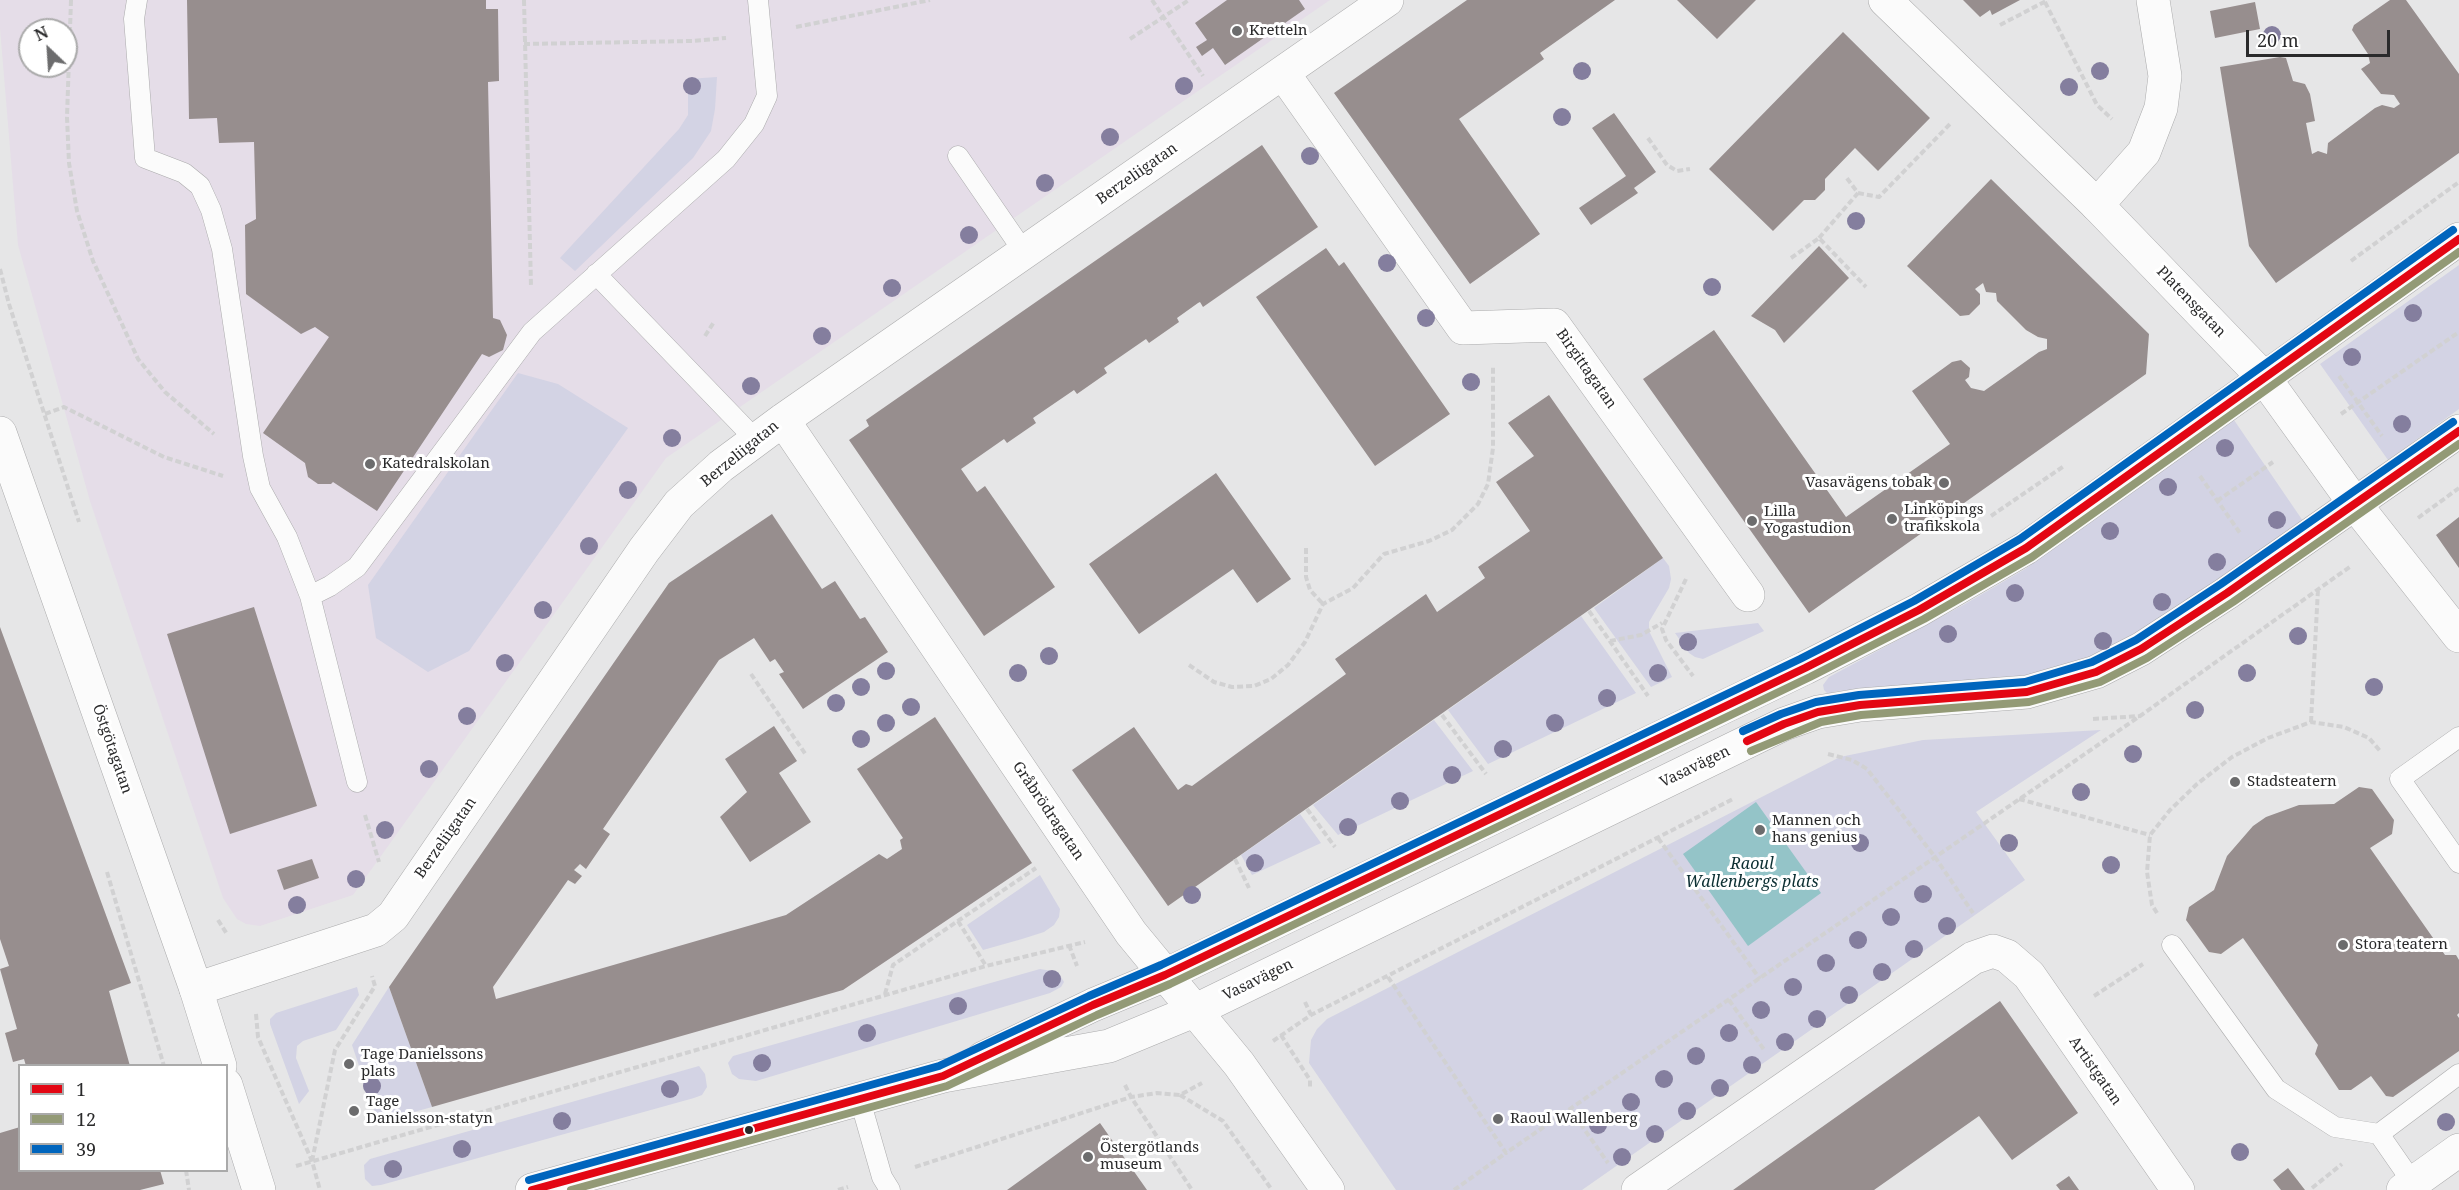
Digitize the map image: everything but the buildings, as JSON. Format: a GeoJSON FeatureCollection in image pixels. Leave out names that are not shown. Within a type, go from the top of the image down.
{"type":"FeatureCollection","features":[{"type":"Feature","properties":{"kind":"street","name":"Berzeliigatan"},"geometry":{"type":"LineString","coordinates":[[196,989],[376,930],[393,916],[644,550],[679,504],[721,466],[783,420],[1387,0]]}},
{"type":"Feature","properties":{"kind":"street","name":"Platensgatan"},"geometry":{"type":"LineString","coordinates":[[1885,0],[2097,205],[2265,379],[2355,504],[2459,636]]}},
{"type":"Feature","properties":{"kind":"street"},"geometry":{"type":"LineString","coordinates":[[2097,205],[2144,152],[2161,108],[2165,76],[2152,0]]}},
{"type":"Feature","properties":{"kind":"street","name":"Birgittagatan"},"geometry":{"type":"LineString","coordinates":[[1283,73],[1463,328],[1554,325],[1748,595]]}},
{"type":"Feature","properties":{"kind":"street","name":"Vasavägen"},"geometry":{"type":"LineString","coordinates":[[943,1076],[1093,1005],[1165,975],[1805,668],[1919,610],[2026,548],[2459,239]]}},
{"type":"Feature","properties":{"kind":"street","name":"Gråbrödragatan"},"geometry":{"type":"LineString","coordinates":[[783,420],[1131,933],[1239,1064],[1328,1190]]}},
{"type":"Feature","properties":{"kind":"street","name":"Vasavägen"},"geometry":{"type":"LineString","coordinates":[[532,1190],[943,1076],[1109,1046],[1196,1010],[1784,724],[1818,712],[1860,705],[2027,692],[2096,672],[2141,649],[2264,567],[2459,431]]}},
{"type":"Feature","properties":{"kind":"street","name":"Östgötagatan"},"geometry":{"type":"LineString","coordinates":[[0,433],[196,989],[220,1064]]}},
{"type":"Feature","properties":{"kind":"street"},"geometry":{"type":"LineString","coordinates":[[1626,1181],[1788,1084],[1973,958],[2000,954]]}},
{"type":"Feature","properties":{"kind":"street","name":"Artistgatan"},"geometry":{"type":"LineString","coordinates":[[2000,954],[2029,975],[2178,1190]]}},
{"type":"Feature","properties":{"kind":"street"},"geometry":{"type":"LineString","coordinates":[[228,1091],[259,1190]]}},
{"type":"Feature","properties":{"kind":"street"},"geometry":{"type":"LineString","coordinates":[[2408,1186],[2459,1150]]}},
{"type":"Feature","properties":{"kind":"lane"},"geometry":{"type":"LineString","coordinates":[[137,0],[134,19],[145,158],[184,173],[200,186],[211,210],[222,249],[253,456],[260,488],[287,537],[309,596],[357,782]]}},
{"type":"Feature","properties":{"kind":"lane"},"geometry":{"type":"LineString","coordinates":[[309,596],[330,586],[357,567],[532,332],[726,159],[754,124],[767,96],[763,34],[758,0]]}},
{"type":"Feature","properties":{"kind":"lane"},"geometry":{"type":"LineString","coordinates":[[958,156],[1024,252]]}},
{"type":"Feature","properties":{"kind":"lane"},"geometry":{"type":"LineString","coordinates":[[596,274],[756,440]]}},
{"type":"Feature","properties":{"kind":"lane"},"geometry":{"type":"LineString","coordinates":[[2459,737],[2400,779],[2459,863]]}},
{"type":"Feature","properties":{"kind":"lane"},"geometry":{"type":"LineString","coordinates":[[2172,945],[2276,1089],[2335,1127],[2379,1134],[2459,1074]]}},
{"type":"Feature","properties":{"kind":"lane"},"geometry":{"type":"LineString","coordinates":[[860,1100],[886,1184]]}},
{"type":"Feature","properties":{"kind":"lane"},"geometry":{"type":"LineString","coordinates":[[2379,1134],[2408,1186]]}},
{"type":"Feature","properties":{"kind":"path"},"geometry":{"type":"LineString","coordinates":[[71,0],[67,117],[69,163],[77,211],[93,261],[138,358],[165,392],[199,424],[231,447],[253,456]]}},
{"type":"Feature","properties":{"kind":"path"},"geometry":{"type":"LineString","coordinates":[[524,0],[532,332]]}},
{"type":"Feature","properties":{"kind":"path"},"geometry":{"type":"LineString","coordinates":[[763,34],[930,0]]}},
{"type":"Feature","properties":{"kind":"path"},"geometry":{"type":"LineString","coordinates":[[1152,0],[1227,111]]}},
{"type":"Feature","properties":{"kind":"path"},"geometry":{"type":"LineString","coordinates":[[1130,39],[1189,0]]}},
{"type":"Feature","properties":{"kind":"path"},"geometry":{"type":"LineString","coordinates":[[2000,25],[2046,1],[2097,105],[2144,152]]}},
{"type":"Feature","properties":{"kind":"path"},"geometry":{"type":"LineString","coordinates":[[525,44],[717,39]]}},
{"type":"Feature","properties":{"kind":"path"},"geometry":{"type":"LineString","coordinates":[[1846,177],[1858,193],[1879,197],[1980,93]]}},
{"type":"Feature","properties":{"kind":"path"},"geometry":{"type":"LineString","coordinates":[[1648,138],[1667,165],[1677,171],[1690,169]]}},
{"type":"Feature","properties":{"kind":"path"},"geometry":{"type":"LineString","coordinates":[[2345,265],[2459,182]]}},
{"type":"Feature","properties":{"kind":"path"},"geometry":{"type":"LineString","coordinates":[[1791,258],[1819,238],[1858,193]]}},
{"type":"Feature","properties":{"kind":"path"},"geometry":{"type":"LineString","coordinates":[[1819,238],[1866,287]]}},
{"type":"Feature","properties":{"kind":"path"},"geometry":{"type":"LineString","coordinates":[[0,269],[9,304],[81,528]]}},
{"type":"Feature","properties":{"kind":"path"},"geometry":{"type":"LineString","coordinates":[[1189,665],[1214,681],[1232,687],[1254,686],[1271,680],[1288,665],[1305,642],[1323,604],[1353,588],[1384,554],[1429,542],[1452,530],[1478,504],[1488,484],[1493,448],[1494,327]]}},
{"type":"Feature","properties":{"kind":"path"},"geometry":{"type":"LineString","coordinates":[[2314,343],[2434,507]]}},
{"type":"Feature","properties":{"kind":"path"},"geometry":{"type":"LineString","coordinates":[[45,414],[64,407],[164,457],[260,488]]}},
{"type":"Feature","properties":{"kind":"path"},"geometry":{"type":"LineString","coordinates":[[2176,442],[2292,608]]}},
{"type":"Feature","properties":{"kind":"path"},"geometry":{"type":"LineString","coordinates":[[1990,517],[2066,464]]}},
{"type":"Feature","properties":{"kind":"path"},"geometry":{"type":"LineString","coordinates":[[1454,1190],[2140,716],[2459,488]]}},
{"type":"Feature","properties":{"kind":"path"},"geometry":{"type":"LineString","coordinates":[[1693,677],[1666,640],[1662,629],[1663,623],[1707,540]]}},
{"type":"Feature","properties":{"kind":"path"},"geometry":{"type":"LineString","coordinates":[[1306,548],[1306,577],[1310,590],[1323,604]]}},
{"type":"Feature","properties":{"kind":"path"},"geometry":{"type":"LineString","coordinates":[[2311,722],[2318,589]]}},
{"type":"Feature","properties":{"kind":"path"},"geometry":{"type":"LineString","coordinates":[[1589,611],[1649,698]]}},
{"type":"Feature","properties":{"kind":"path"},"geometry":{"type":"LineString","coordinates":[[1610,641],[1641,635],[1663,623]]}},
{"type":"Feature","properties":{"kind":"path"},"geometry":{"type":"LineString","coordinates":[[751,674],[806,755]]}},
{"type":"Feature","properties":{"kind":"path"},"geometry":{"type":"LineString","coordinates":[[1442,715],[1492,782]]}},
{"type":"Feature","properties":{"kind":"path"},"geometry":{"type":"LineString","coordinates":[[2059,1019],[2172,945],[2152,905],[2147,872],[2150,835],[2170,810],[2197,784],[2232,757],[2268,738],[2311,722],[2344,727],[2369,738],[2400,779]]}},
{"type":"Feature","properties":{"kind":"path"},"geometry":{"type":"LineString","coordinates":[[1818,758],[1827,754],[1852,760],[1867,769],[1935,857],[2000,954]]}},
{"type":"Feature","properties":{"kind":"path"},"geometry":{"type":"LineString","coordinates":[[357,782],[376,857],[402,901]]}},
{"type":"Feature","properties":{"kind":"path"},"geometry":{"type":"LineString","coordinates":[[1180,1095],[1239,1064],[1311,1015],[1740,795]]}},
{"type":"Feature","properties":{"kind":"path"},"geometry":{"type":"LineString","coordinates":[[2018,799],[2150,835]]}},
{"type":"Feature","properties":{"kind":"path"},"geometry":{"type":"LineString","coordinates":[[1307,809],[1340,853]]}},
{"type":"Feature","properties":{"kind":"path"},"geometry":{"type":"LineString","coordinates":[[1658,838],[1760,979]]}},
{"type":"Feature","properties":{"kind":"path"},"geometry":{"type":"LineString","coordinates":[[885,994],[893,965],[1071,844]]}},
{"type":"Feature","properties":{"kind":"path"},"geometry":{"type":"LineString","coordinates":[[1235,859],[1252,894]]}},
{"type":"Feature","properties":{"kind":"path"},"geometry":{"type":"LineString","coordinates":[[216,917],[231,940],[256,1011],[258,1036],[312,1161],[320,1190]]}},
{"type":"Feature","properties":{"kind":"path"},"geometry":{"type":"LineString","coordinates":[[958,921],[986,966]]}},
{"type":"Feature","properties":{"kind":"path"},"geometry":{"type":"LineString","coordinates":[[312,1161],[885,994],[1069,945],[1131,933]]}},
{"type":"Feature","properties":{"kind":"path"},"geometry":{"type":"LineString","coordinates":[[312,1161],[335,1050],[375,986],[358,936]]}},
{"type":"Feature","properties":{"kind":"path"},"geometry":{"type":"LineString","coordinates":[[1388,976],[1506,1153]]}},
{"type":"Feature","properties":{"kind":"path"},"geometry":{"type":"LineString","coordinates":[[1729,1000],[1788,1084]]}},
{"type":"Feature","properties":{"kind":"path"},"geometry":{"type":"LineString","coordinates":[[1281,1035],[1310,1080]]}},
{"type":"Feature","properties":{"kind":"path"},"geometry":{"type":"LineString","coordinates":[[838,1190],[886,1184],[1131,1097],[1157,1093],[1180,1095],[1223,1121],[1272,1190]]}},
{"type":"Feature","properties":{"kind":"path"},"geometry":{"type":"LineString","coordinates":[[1131,1097],[1192,1190]]}},
{"type":"Feature","properties":{"kind":"path"},"geometry":{"type":"LineString","coordinates":[[1570,1109],[1626,1181]]}},
{"type":"Feature","properties":{"kind":"path"},"geometry":{"type":"LineString","coordinates":[[186,1172],[189,1190]]}},
{"type":"Feature","properties":{"kind":"shaded area","name":"Katedralskolan"},"geometry":{"type":"Polygon","coordinates":[[[0,0],[1330,0],[666,458],[353,895],[260,926],[246,924],[237,919],[223,898],[90,501],[18,245],[0,28],[0,0]]]}},
{"type":"Feature","properties":{"kind":"shaded area"},"geometry":{"type":"Polygon","coordinates":[[[717,77],[711,131],[693,158],[575,271],[560,258],[679,129],[688,115],[688,79],[717,77]]]}},
{"type":"Feature","properties":{"kind":"shaded area"},"geometry":{"type":"Polygon","coordinates":[[[2459,265],[2459,409],[2388,460],[2320,364],[2459,265]]]}},
{"type":"Feature","properties":{"kind":"shaded area"},"geometry":{"type":"Polygon","coordinates":[[[518,373],[558,384],[628,428],[469,651],[428,672],[376,638],[368,585],[518,373]]]}},
{"type":"Feature","properties":{"kind":"shaded area"},"geometry":{"type":"Polygon","coordinates":[[[2234,420],[2303,521],[2128,640],[2085,663],[2035,677],[1832,693],[1824,690],[1823,685],[1829,677],[2025,569],[2234,420]]]}},
{"type":"Feature","properties":{"kind":"shaded area"},"geometry":{"type":"Polygon","coordinates":[[[1663,558],[1669,566],[1671,579],[1669,588],[1649,622],[1649,631],[1672,677],[1651,687],[1594,608],[1663,558]]]}},
{"type":"Feature","properties":{"kind":"shaded area"},"geometry":{"type":"Polygon","coordinates":[[[1581,616],[1636,693],[1488,764],[1448,710],[1581,616]]]}},
{"type":"Feature","properties":{"kind":"shaded area"},"geometry":{"type":"Polygon","coordinates":[[[1758,623],[1764,631],[1703,659],[1689,653],[1675,633],[1758,623]]]}},
{"type":"Feature","properties":{"kind":"shaded area"},"geometry":{"type":"Polygon","coordinates":[[[1434,720],[1473,771],[1338,835],[1313,805],[1434,720]]]}},
{"type":"Feature","properties":{"kind":"shaded area"},"geometry":{"type":"Polygon","coordinates":[[[2101,730],[1976,812],[2025,880],[1582,1190],[1396,1190],[1309,1063],[1311,1040],[1317,1029],[1327,1019],[1840,757],[1923,740],[2101,730]]]}},
{"type":"Feature","properties":{"kind":"shaded area"},"geometry":{"type":"Polygon","coordinates":[[[1300,814],[1321,843],[1252,875],[1241,855],[1300,814]]]}},
{"type":"Feature","properties":{"kind":"shaded area"},"geometry":{"type":"Polygon","coordinates":[[[1040,875],[1060,909],[1059,917],[1054,925],[1044,932],[983,950],[967,925],[1040,875]]]}},
{"type":"Feature","properties":{"kind":"shaded area"},"geometry":{"type":"Polygon","coordinates":[[[1040,969],[1058,972],[1064,982],[1061,987],[1050,993],[756,1081],[739,1079],[732,1074],[728,1063],[733,1056],[1040,969]]]}},
{"type":"Feature","properties":{"kind":"shaded area"},"geometry":{"type":"Polygon","coordinates":[[[357,987],[359,995],[336,1030],[303,1041],[297,1046],[296,1058],[309,1091],[299,1104],[270,1019],[276,1013],[357,987]]]}},
{"type":"Feature","properties":{"kind":"shaded area"},"geometry":{"type":"Polygon","coordinates":[[[389,987],[432,1107],[378,1122],[352,1045],[389,987]]]}},
{"type":"Feature","properties":{"kind":"shaded area"},"geometry":{"type":"Polygon","coordinates":[[[699,1066],[705,1074],[707,1087],[702,1095],[694,1098],[381,1185],[372,1186],[365,1179],[364,1165],[370,1159],[699,1066]]]}},
{"type":"Feature","properties":{"kind":"water","name":"Raoul Wallenbergs plats"},"geometry":{"type":"Polygon","coordinates":[[[1756,802],[1821,893],[1748,946],[1683,854],[1756,802]]]}},
{"type":"Feature","properties":{"kind":"transit line","name":"39"},"geometry":{"type":"LineString","coordinates":[[529,1180],[939,1066],[1161,965],[1800,659],[1914,601],[2020,539],[2453,230]]}},
{"type":"Feature","properties":{"kind":"transit line","name":"1"},"geometry":{"type":"LineString","coordinates":[[532,1190],[943,1076],[1093,1005],[1165,975],[1805,668],[1919,610],[2026,548],[2459,239]]}},
{"type":"Feature","properties":{"kind":"transit line","name":"12"},"geometry":{"type":"LineString","coordinates":[[571,1190],[947,1086],[1097,1015],[1170,984],[1810,677],[1924,619],[2032,557],[2459,252]]}},
{"type":"Feature","properties":{"kind":"transit line","name":"39"},"geometry":{"type":"LineString","coordinates":[[1743,731],[1816,702],[1859,695],[2025,682],[2092,662],[2136,640],[2221,584],[2453,422]]}},
{"type":"Feature","properties":{"kind":"transit line","name":"1"},"geometry":{"type":"LineString","coordinates":[[1747,741],[1818,712],[1860,705],[2027,692],[2096,672],[2141,649],[2227,593],[2459,431]]}},
{"type":"Feature","properties":{"kind":"transit line","name":"12"},"geometry":{"type":"LineString","coordinates":[[1751,751],[1821,722],[1861,715],[2029,702],[2100,682],[2147,658],[2233,602],[2459,444]]}},
{"type":"Feature","properties":{"kind":"place","name":"Kretteln"},"geometry":{"type":"Point","coordinates":[1237,31]}},
{"type":"Feature","properties":{"kind":"place","name":"Katedralskolan"},"geometry":{"type":"Point","coordinates":[370,464]}},
{"type":"Feature","properties":{"kind":"place","name":"Vasavägens tobak"},"geometry":{"type":"Point","coordinates":[1944,483]}},
{"type":"Feature","properties":{"kind":"place","name":"Linköpings trafikskola"},"geometry":{"type":"Point","coordinates":[1892,519]}},
{"type":"Feature","properties":{"kind":"place","name":"Lilla Yogastudion"},"geometry":{"type":"Point","coordinates":[1752,521]}},
{"type":"Feature","properties":{"kind":"place","name":"Stadsteatern"},"geometry":{"type":"Point","coordinates":[2235,782]}},
{"type":"Feature","properties":{"kind":"place","name":"Mannen och hans genius"},"geometry":{"type":"Point","coordinates":[1760,830]}},
{"type":"Feature","properties":{"kind":"place","name":"Stora teatern"},"geometry":{"type":"Point","coordinates":[2343,945]}},
{"type":"Feature","properties":{"kind":"place","name":"Tage Danielssons plats"},"geometry":{"type":"Point","coordinates":[349,1064]}},
{"type":"Feature","properties":{"kind":"place","name":"Tage Danielsson-statyn"},"geometry":{"type":"Point","coordinates":[354,1111]}},
{"type":"Feature","properties":{"kind":"place","name":"Raoul Wallenberg"},"geometry":{"type":"Point","coordinates":[1498,1119]}},
{"type":"Feature","properties":{"kind":"place","name":"Östergötlands museum"},"geometry":{"type":"Point","coordinates":[1088,1157]}}]}
